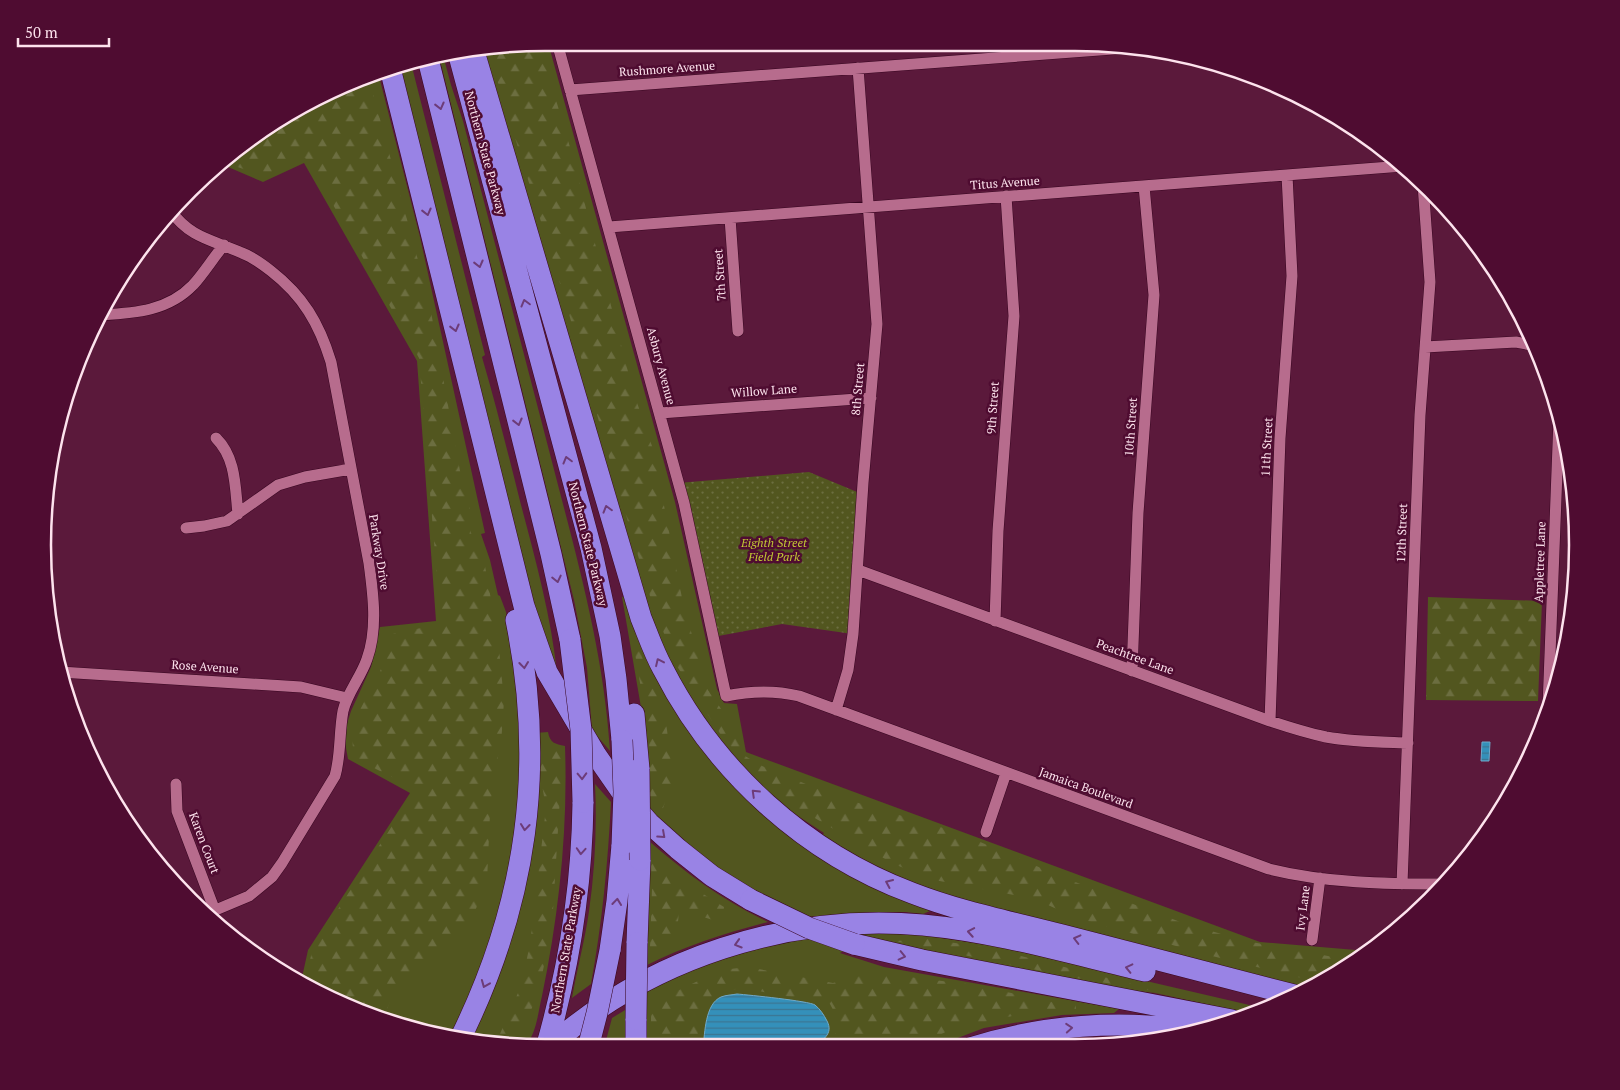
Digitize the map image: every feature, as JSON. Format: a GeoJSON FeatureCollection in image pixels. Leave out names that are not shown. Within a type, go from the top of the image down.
{"type":"FeatureCollection","features":[{"type":"Feature","properties":{"kind":"highway"},"geometry":{"type":"LineString","coordinates":[[474,56],[640,618],[662,668],[675,691],[696,725],[717,752],[764,802],[800,832],[841,859],[889,884],[955,908],[1283,992]]}},
{"type":"Feature","properties":{"kind":"highway","name":"Northern State Parkway"},"geometry":{"type":"LineString","coordinates":[[460,59],[591,548],[610,636],[616,679],[622,740],[624,792],[622,845],[610,950],[590,1039]]}},
{"type":"Feature","properties":{"kind":"highway","name":"Northern State Parkway"},"geometry":{"type":"LineString","coordinates":[[430,65],[551,554],[570,640],[580,730],[583,802],[582,844],[577,894],[562,983],[549,1039]]}},
{"type":"Feature","properties":{"kind":"highway"},"geometry":{"type":"LineString","coordinates":[[392,75],[524,606],[547,672],[596,755],[621,791],[649,823],[694,862],[751,900],[809,928],[854,944],[922,960],[1219,1017]]}},
{"type":"Feature","properties":{"kind":"highway"},"geometry":{"type":"LineString","coordinates":[[463,1032],[490,972],[504,932],[513,897],[524,836],[529,792],[530,751],[530,714],[522,650],[480,471],[472,394]]}},
{"type":"Feature","properties":{"kind":"highway"},"geometry":{"type":"LineString","coordinates":[[610,636],[634,717],[639,769],[640,860],[636,1039]]}},
{"type":"Feature","properties":{"kind":"highway"},"geometry":{"type":"LineString","coordinates":[[558,1039],[582,1020],[618,996],[658,974],[724,948],[764,936],[803,929],[856,924],[922,925],[982,934],[1266,1000]]}},
{"type":"Feature","properties":{"kind":"highway"},"geometry":{"type":"LineString","coordinates":[[1002,1039],[1027,1032],[1072,1027],[1140,1026],[1172,1029]]}},
{"type":"Feature","properties":{"kind":"street","name":"Asbury Avenue"},"geometry":{"type":"LineString","coordinates":[[559,51],[684,503],[726,696]]}},
{"type":"Feature","properties":{"kind":"street","name":"Rushmore Avenue"},"geometry":{"type":"LineString","coordinates":[[570,90],[1083,51]]}},
{"type":"Feature","properties":{"kind":"street","name":"8th Street"},"geometry":{"type":"LineString","coordinates":[[836,710],[851,654],[877,324],[858,68]]}},
{"type":"Feature","properties":{"kind":"street","name":"Titus Avenue"},"geometry":{"type":"LineString","coordinates":[[609,227],[1392,167]]}},
{"type":"Feature","properties":{"kind":"street","name":"11th Street"},"geometry":{"type":"LineString","coordinates":[[1270,722],[1280,438],[1292,276],[1287,175]]}},
{"type":"Feature","properties":{"kind":"street","name":"10th Street"},"geometry":{"type":"LineString","coordinates":[[1132,671],[1138,513],[1154,295],[1144,186]]}},
{"type":"Feature","properties":{"kind":"street","name":"9th Street"},"geometry":{"type":"LineString","coordinates":[[995,621],[998,532],[1014,316],[1006,196]]}},
{"type":"Feature","properties":{"kind":"street","name":"12th Street"},"geometry":{"type":"LineString","coordinates":[[1402,884],[1420,415],[1430,282],[1424,196]]}},
{"type":"Feature","properties":{"kind":"street","name":"Parkway Drive"},"geometry":{"type":"LineString","coordinates":[[176,217],[194,234],[256,260],[287,284],[307,308],[318,326],[331,362],[369,562],[372,588],[373,628],[368,656],[360,677],[347,698],[343,712],[339,763],[335,776],[272,877],[249,896],[213,911]]}},
{"type":"Feature","properties":{"kind":"street","name":"7th Street"},"geometry":{"type":"LineString","coordinates":[[730,218],[738,331]]}},
{"type":"Feature","properties":{"kind":"street"},"geometry":{"type":"LineString","coordinates":[[108,315],[140,313],[165,305],[179,297],[192,286],[224,245]]}},
{"type":"Feature","properties":{"kind":"street"},"geometry":{"type":"LineString","coordinates":[[1425,347],[1516,342],[1526,344]]}},
{"type":"Feature","properties":{"kind":"street","name":"Willow Lane"},"geometry":{"type":"LineString","coordinates":[[660,413],[871,398]]}},
{"type":"Feature","properties":{"kind":"street"},"geometry":{"type":"LineString","coordinates":[[216,438],[231,458],[238,514]]}},
{"type":"Feature","properties":{"kind":"street","name":"Appletree Lane"},"geometry":{"type":"LineString","coordinates":[[1550,682],[1562,466]]}},
{"type":"Feature","properties":{"kind":"street"},"geometry":{"type":"LineString","coordinates":[[186,528],[227,521],[278,485],[305,477],[351,469]]}},
{"type":"Feature","properties":{"kind":"street","name":"Peachtree Lane"},"geometry":{"type":"LineString","coordinates":[[858,570],[1270,722],[1327,737],[1357,741],[1408,743]]}},
{"type":"Feature","properties":{"kind":"street","name":"Rose Avenue"},"geometry":{"type":"LineString","coordinates":[[68,672],[301,687],[347,698]]}},
{"type":"Feature","properties":{"kind":"street","name":"Jamaica Boulevard"},"geometry":{"type":"LineString","coordinates":[[726,696],[755,692],[784,693],[799,696],[1270,869],[1320,878],[1402,884],[1434,884]]}},
{"type":"Feature","properties":{"kind":"street"},"geometry":{"type":"LineString","coordinates":[[986,832],[1006,773]]}},
{"type":"Feature","properties":{"kind":"street","name":"Karen Court"},"geometry":{"type":"LineString","coordinates":[[176,784],[177,811],[208,905]]}},
{"type":"Feature","properties":{"kind":"street","name":"Ivy Lane"},"geometry":{"type":"LineString","coordinates":[[1312,940],[1320,878]]}},
{"type":"Feature","properties":{"kind":"green space"},"geometry":{"type":"Polygon","coordinates":[[[542,51],[572,154],[633,391],[653,449],[682,598],[706,687],[735,729],[745,756],[762,766],[835,796],[957,832],[1062,877],[1183,923],[1246,941],[1345,958],[1309,980],[1204,954],[1074,917],[1035,899],[929,879],[892,863],[801,810],[756,775],[721,735],[675,663],[650,596],[564,296],[489,54],[542,51]]]}},
{"type":"Feature","properties":{"kind":"green space"},"geometry":{"type":"Polygon","coordinates":[[[550,51],[675,502],[717,689],[724,703],[737,704],[746,752],[1260,942],[1357,950],[1322,973],[1297,986],[1252,976],[912,886],[821,837],[824,833],[784,807],[729,755],[693,709],[657,638],[482,55],[550,51]]]}},
{"type":"Feature","properties":{"kind":"green space"},"geometry":{"type":"Polygon","coordinates":[[[445,62],[463,121],[588,603],[602,677],[610,751],[592,730],[587,668],[574,600],[441,63],[445,62]]]}},
{"type":"Feature","properties":{"kind":"green space"},"geometry":{"type":"Polygon","coordinates":[[[413,69],[485,355],[482,357],[542,587],[557,673],[538,624],[398,74],[413,69]]]}},
{"type":"Feature","properties":{"kind":"green space"},"geometry":{"type":"Polygon","coordinates":[[[380,79],[420,237],[485,533],[481,534],[490,560],[498,595],[506,612],[519,703],[520,777],[514,852],[492,942],[454,1030],[386,1013],[302,975],[308,950],[410,793],[348,759],[345,743],[346,727],[351,711],[371,667],[380,627],[436,621],[417,361],[304,163],[263,182],[228,167],[244,153],[298,117],[327,102],[380,79]]]}},
{"type":"Feature","properties":{"kind":"green space"},"geometry":{"type":"Polygon","coordinates":[[[369,84],[429,301],[460,471],[470,504],[469,524],[479,559],[485,566],[498,639],[504,701],[501,744],[494,773],[490,813],[487,882],[470,923],[444,949],[405,979],[392,997],[385,1013],[306,977],[313,948],[412,795],[414,788],[356,759],[353,734],[359,712],[382,665],[388,635],[435,625],[439,622],[440,615],[419,358],[308,160],[303,157],[266,177],[232,165],[244,153],[298,117],[369,84]]]}},
{"type":"Feature","properties":{"kind":"green space","name":"Eighth Street Field Park"},"geometry":{"type":"Polygon","coordinates":[[[809,472],[862,494],[853,634],[782,624],[713,637],[678,483],[809,472]]]}},
{"type":"Feature","properties":{"kind":"green space"},"geometry":{"type":"Polygon","coordinates":[[[626,596],[681,719],[713,763],[765,814],[925,906],[930,911],[923,914],[875,912],[804,917],[737,883],[688,845],[648,810],[643,719],[622,597],[626,596]]]}},
{"type":"Feature","properties":{"kind":"green space"},"geometry":{"type":"Polygon","coordinates":[[[1428,597],[1542,601],[1538,701],[1426,700],[1428,597]]]}},
{"type":"Feature","properties":{"kind":"green space"},"geometry":{"type":"Polygon","coordinates":[[[635,640],[639,643],[645,668],[656,691],[666,722],[673,780],[663,808],[652,809],[650,799],[649,735],[634,648],[635,640]]]}},
{"type":"Feature","properties":{"kind":"green space"},"geometry":{"type":"Polygon","coordinates":[[[548,732],[550,739],[558,745],[565,746],[566,777],[564,840],[558,903],[536,1022],[530,1039],[469,1033],[480,1009],[535,733],[548,732]]]}},
{"type":"Feature","properties":{"kind":"green space"},"geometry":{"type":"Polygon","coordinates":[[[546,747],[561,748],[561,781],[552,926],[538,995],[518,1038],[499,1037],[521,986],[530,944],[546,808],[540,773],[540,756],[546,747]]]}},
{"type":"Feature","properties":{"kind":"green space"},"geometry":{"type":"Polygon","coordinates":[[[595,784],[611,802],[604,893],[591,984],[572,998],[585,933],[593,879],[596,816],[595,784]]]}},
{"type":"Feature","properties":{"kind":"green space"},"geometry":{"type":"Polygon","coordinates":[[[649,841],[706,886],[735,905],[768,922],[705,941],[645,966],[649,841]]]}},
{"type":"Feature","properties":{"kind":"green space"},"geometry":{"type":"Polygon","coordinates":[[[654,859],[662,862],[696,890],[724,907],[723,915],[713,920],[688,910],[679,912],[674,936],[666,944],[653,951],[650,947],[651,863],[654,859]]]}},
{"type":"Feature","properties":{"kind":"green space"},"geometry":{"type":"Polygon","coordinates":[[[872,933],[923,935],[1000,947],[1252,1006],[1239,1011],[1155,993],[1130,990],[866,939],[840,953],[884,967],[1119,1009],[1114,1013],[1062,1015],[984,1028],[955,1039],[643,1039],[645,990],[709,962],[796,940],[872,933]]]}},
{"type":"Feature","properties":{"kind":"green space"},"geometry":{"type":"Polygon","coordinates":[[[928,939],[989,948],[1163,992],[1087,980],[894,941],[928,939]]]}},
{"type":"Feature","properties":{"kind":"green space"},"geometry":{"type":"Polygon","coordinates":[[[748,967],[833,983],[868,972],[975,985],[1052,1002],[1076,1005],[1076,1009],[1026,1013],[952,1029],[931,1039],[832,1039],[841,1025],[830,1004],[742,988],[725,991],[715,997],[699,1026],[697,1039],[651,1039],[651,1010],[656,1001],[721,970],[748,967]]]}},
{"type":"Feature","properties":{"kind":"green space"},"geometry":{"type":"Polygon","coordinates":[[[630,1007],[629,1039],[606,1039],[612,1018],[630,1007]]]}},
{"type":"Feature","properties":{"kind":"water"},"geometry":{"type":"Polygon","coordinates":[[[1482,742],[1490,742],[1489,761],[1481,761],[1482,742]]]}},
{"type":"Feature","properties":{"kind":"water"},"geometry":{"type":"Polygon","coordinates":[[[737,994],[810,1003],[822,1012],[829,1026],[828,1033],[824,1039],[704,1039],[707,1019],[712,1006],[721,997],[737,994]]]}}]}
